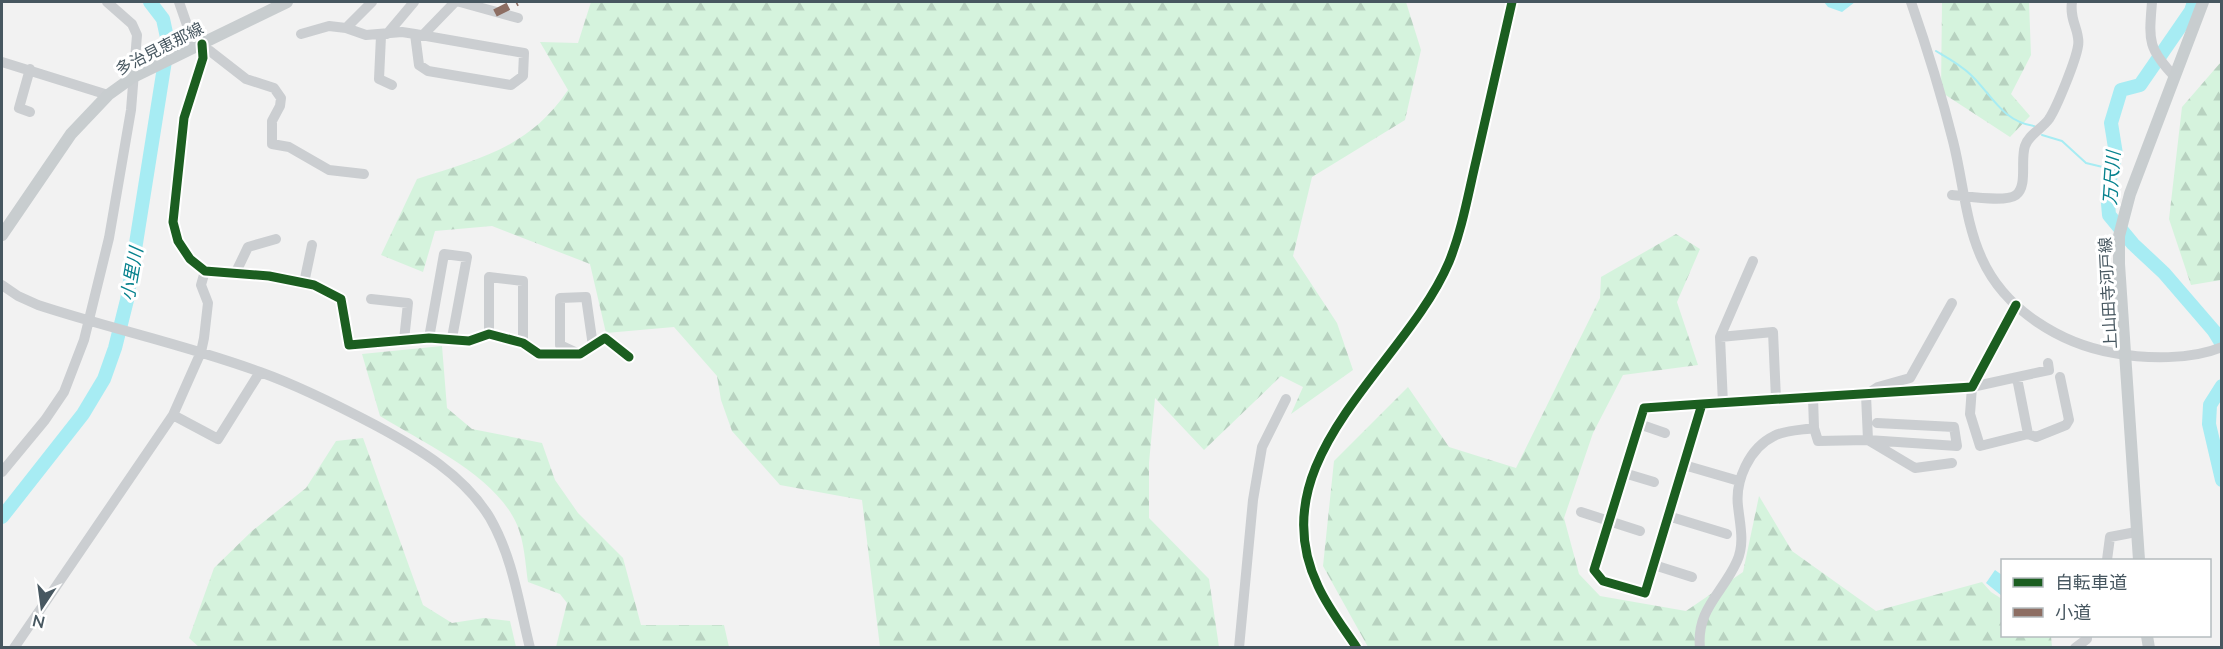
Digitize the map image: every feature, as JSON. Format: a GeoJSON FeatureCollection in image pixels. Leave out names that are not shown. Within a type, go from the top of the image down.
{"type":"FeatureCollection","features":[{"type":"Feature","properties":{"kind":"main road","name":"多治見恵那線"},"geometry":{"type":"LineString","coordinates":[[2,235],[71,134],[108,95],[135,76],[197,48],[287,2]]}},
{"type":"Feature","properties":{"kind":"main road","name":"上山田寺河戸線"},"geometry":{"type":"LineString","coordinates":[[2139,559],[2127,356],[2119,264],[2121,229],[2203,2]]}},
{"type":"Feature","properties":{"kind":"street"},"geometry":{"type":"LineString","coordinates":[[2,472],[64,392],[93,321],[131,110],[135,76],[135,28],[107,2]]}},
{"type":"Feature","properties":{"kind":"street"},"geometry":{"type":"LineString","coordinates":[[180,2],[197,48],[184,118],[173,222],[178,241],[190,259],[205,271],[269,276],[314,285],[341,299],[349,345],[429,338],[469,341],[489,334],[523,343],[539,354],[580,354],[605,338],[629,357]]}},
{"type":"Feature","properties":{"kind":"street"},"geometry":{"type":"LineString","coordinates":[[346,28],[372,2]]}},
{"type":"Feature","properties":{"kind":"street"},"geometry":{"type":"LineString","coordinates":[[392,85],[379,79],[384,35],[414,2]]}},
{"type":"Feature","properties":{"kind":"street"},"geometry":{"type":"LineString","coordinates":[[300,34],[328,26],[346,28],[366,35],[402,32],[419,35],[524,53],[523,76],[512,85],[428,71],[418,66],[419,35],[458,2],[518,18]]}},
{"type":"Feature","properties":{"kind":"street"},"geometry":{"type":"LineString","coordinates":[[1357,648],[1322,594],[1310,563],[1305,525],[1308,490],[1314,468],[1332,434],[1424,307],[1448,263],[1461,225],[1512,2]]}},
{"type":"Feature","properties":{"kind":"street"},"geometry":{"type":"LineString","coordinates":[[1911,2],[1937,78],[1964,196],[1982,260],[2016,305],[2054,333],[2071,342],[2127,356],[2187,355],[2222,347]]}},
{"type":"Feature","properties":{"kind":"street"},"geometry":{"type":"LineString","coordinates":[[1952,195],[2006,199],[2016,195],[2021,189],[2025,146],[2052,112],[2077,53],[2079,43],[2070,14],[2072,2]]}},
{"type":"Feature","properties":{"kind":"street"},"geometry":{"type":"LineString","coordinates":[[2152,2],[2148,23],[2153,50],[2175,78]]}},
{"type":"Feature","properties":{"kind":"street"},"geometry":{"type":"LineString","coordinates":[[197,48],[210,51],[246,80],[274,88],[281,98],[280,106],[272,121],[272,144],[290,147],[329,170],[364,174]]}},
{"type":"Feature","properties":{"kind":"street"},"geometry":{"type":"LineString","coordinates":[[2,62],[108,95]]}},
{"type":"Feature","properties":{"kind":"street"},"geometry":{"type":"LineString","coordinates":[[30,69],[19,108],[30,112]]}},
{"type":"Feature","properties":{"kind":"street"},"geometry":{"type":"LineString","coordinates":[[235,274],[248,247],[276,239]]}},
{"type":"Feature","properties":{"kind":"street"},"geometry":{"type":"LineString","coordinates":[[304,283],[312,245]]}},
{"type":"Feature","properties":{"kind":"street"},"geometry":{"type":"LineString","coordinates":[[429,338],[444,254],[467,257],[452,338]]}},
{"type":"Feature","properties":{"kind":"street"},"geometry":{"type":"LineString","coordinates":[[1723,404],[1720,337],[1753,261]]}},
{"type":"Feature","properties":{"kind":"street"},"geometry":{"type":"LineString","coordinates":[[14,648],[173,415],[201,352],[208,303],[201,285],[205,271]]}},
{"type":"Feature","properties":{"kind":"street"},"geometry":{"type":"LineString","coordinates":[[489,334],[489,277],[523,281],[523,343]]}},
{"type":"Feature","properties":{"kind":"street"},"geometry":{"type":"LineString","coordinates":[[2,285],[18,296],[38,305],[201,352],[260,372],[320,397],[397,437],[451,473],[489,517],[504,546],[530,648]]}},
{"type":"Feature","properties":{"kind":"street"},"geometry":{"type":"LineString","coordinates":[[580,354],[560,345],[560,298],[586,297],[593,346]]}},
{"type":"Feature","properties":{"kind":"street"},"geometry":{"type":"LineString","coordinates":[[371,299],[408,303],[404,340]]}},
{"type":"Feature","properties":{"kind":"street"},"geometry":{"type":"LineString","coordinates":[[1866,395],[1878,387],[1910,378],[1952,303]]}},
{"type":"Feature","properties":{"kind":"street"},"geometry":{"type":"LineString","coordinates":[[2016,305],[1972,387],[1970,414],[1980,446],[2028,434],[2036,437],[2066,425],[2069,420],[2060,377]]}},
{"type":"Feature","properties":{"kind":"street"},"geometry":{"type":"LineString","coordinates":[[1720,337],[1773,332],[1776,399]]}},
{"type":"Feature","properties":{"kind":"street"},"geometry":{"type":"LineString","coordinates":[[1702,404],[1645,593],[1603,581],[1594,570],[1644,408],[1702,404],[1723,404],[1776,399],[1866,395],[1972,387],[2049,370],[2048,363]]}},
{"type":"Feature","properties":{"kind":"street"},"geometry":{"type":"LineString","coordinates":[[173,415],[218,439],[260,372]]}},
{"type":"Feature","properties":{"kind":"street"},"geometry":{"type":"LineString","coordinates":[[2017,378],[2028,434]]}},
{"type":"Feature","properties":{"kind":"street"},"geometry":{"type":"LineString","coordinates":[[1866,395],[1868,440]]}},
{"type":"Feature","properties":{"kind":"street"},"geometry":{"type":"LineString","coordinates":[[1813,397],[1818,441],[1868,440],[1956,446],[1958,442],[1954,428],[1877,423]]}},
{"type":"Feature","properties":{"kind":"street"},"geometry":{"type":"LineString","coordinates":[[1239,648],[1253,500],[1262,447],[1286,399]]}},
{"type":"Feature","properties":{"kind":"street"},"geometry":{"type":"LineString","coordinates":[[1639,424],[1665,433]]}},
{"type":"Feature","properties":{"kind":"street"},"geometry":{"type":"LineString","coordinates":[[1700,648],[1701,618],[1737,561],[1742,544],[1737,503],[1739,481],[1754,454],[1773,436],[1815,428]]}},
{"type":"Feature","properties":{"kind":"street"},"geometry":{"type":"LineString","coordinates":[[1868,440],[1915,468],[1952,463]]}},
{"type":"Feature","properties":{"kind":"street"},"geometry":{"type":"LineString","coordinates":[[1684,465],[1739,481]]}},
{"type":"Feature","properties":{"kind":"street"},"geometry":{"type":"LineString","coordinates":[[1624,473],[1653,482]]}},
{"type":"Feature","properties":{"kind":"street"},"geometry":{"type":"LineString","coordinates":[[1581,512],[1640,531]]}},
{"type":"Feature","properties":{"kind":"street"},"geometry":{"type":"LineString","coordinates":[[1668,516],[1727,534]]}},
{"type":"Feature","properties":{"kind":"street"},"geometry":{"type":"LineString","coordinates":[[2107,559],[2110,537],[2136,532]]}},
{"type":"Feature","properties":{"kind":"street"},"geometry":{"type":"LineString","coordinates":[[1654,565],[1692,577]]}},
{"type":"Feature","properties":{"kind":"street"},"geometry":{"type":"LineString","coordinates":[[2075,648],[2087,637]]}},
{"type":"Feature","properties":{"kind":"street"},"geometry":{"type":"LineString","coordinates":[[2,644],[9,648]]}},
{"type":"Feature","properties":{"kind":"green space"},"geometry":{"type":"Polygon","coordinates":[[[591,2],[1406,2],[1421,50],[1405,120],[1312,177],[1293,256],[1337,323],[1353,370],[1291,414],[1303,387],[1281,376],[1204,450],[1155,398],[1149,463],[1149,518],[1209,579],[1219,647],[880,647],[862,500],[780,485],[732,431],[721,400],[717,376],[674,327],[606,333],[590,264],[492,226],[435,231],[423,272],[381,255],[417,179],[501,149],[537,126],[553,110],[568,90],[540,42],[578,43],[591,2]]]}},
{"type":"Feature","properties":{"kind":"green space"},"geometry":{"type":"Polygon","coordinates":[[[1942,2],[2029,2],[2031,55],[2011,94],[2030,116],[2010,137],[1941,92],[1942,2]]]}},
{"type":"Feature","properties":{"kind":"green space"},"geometry":{"type":"Polygon","coordinates":[[[2221,62],[2221,280],[2191,285],[2169,219],[2182,107],[2221,62]]]}},
{"type":"Feature","properties":{"kind":"green space"},"geometry":{"type":"Polygon","coordinates":[[[1676,234],[1700,249],[1677,302],[1698,365],[1623,375],[1593,433],[1564,518],[1579,574],[1600,596],[1686,611],[1743,572],[1759,496],[1792,551],[1876,611],[1982,582],[2001,598],[2001,637],[2051,637],[2052,647],[1368,647],[1323,566],[1334,461],[1408,387],[1449,447],[1516,468],[1600,298],[1601,277],[1676,234]]]}},
{"type":"Feature","properties":{"kind":"green space"},"geometry":{"type":"Polygon","coordinates":[[[442,346],[447,408],[472,429],[542,443],[555,480],[578,513],[623,558],[641,625],[724,625],[729,647],[556,647],[567,603],[560,594],[528,582],[519,530],[501,499],[487,485],[452,459],[380,416],[362,354],[442,346]]]}},
{"type":"Feature","properties":{"kind":"green space"},"geometry":{"type":"Polygon","coordinates":[[[363,438],[423,605],[452,623],[484,618],[510,621],[516,647],[200,648],[189,638],[214,568],[252,531],[306,488],[336,441],[363,438]]]}},
{"type":"Feature","properties":{"kind":"water"},"geometry":{"type":"Polygon","coordinates":[[[1824,2],[1855,2],[1842,12],[1828,7],[1824,2]]]}},
{"type":"Feature","properties":{"kind":"water"},"geometry":{"type":"Polygon","coordinates":[[[1995,570],[2001,574],[2001,595],[1986,583],[1995,570]]]}},
{"type":"Feature","properties":{"kind":"waterway","name":"小里川"},"geometry":{"type":"LineString","coordinates":[[2,517],[83,414],[104,379],[115,348],[127,300],[168,42],[163,19],[150,2]]}},
{"type":"Feature","properties":{"kind":"waterway","name":"万尺川"},"geometry":{"type":"LineString","coordinates":[[2194,2],[2191,11],[2140,85],[2121,90],[2111,123],[2116,154],[2107,192],[2109,215],[2133,244],[2164,273],[2214,331],[2222,344]]}},
{"type":"Feature","properties":{"kind":"waterway"},"geometry":{"type":"LineString","coordinates":[[1936,51],[1967,71],[2006,113],[2014,119],[2034,126]]}},
{"type":"Feature","properties":{"kind":"waterway"},"geometry":{"type":"LineString","coordinates":[[2042,135],[2062,141],[2086,163],[2111,169]]}},
{"type":"Feature","properties":{"kind":"waterway"},"geometry":{"type":"LineString","coordinates":[[2214,331],[2222,327]]}},
{"type":"Feature","properties":{"kind":"waterway","name":"万尺川"},"geometry":{"type":"LineString","coordinates":[[2222,386],[2210,405],[2209,424],[2222,480]]}},
{"type":"Feature","properties":{"kind":"marked path"},"geometry":{"type":"LineString","coordinates":[[495,13],[517,2]]}},
{"type":"Feature","properties":{"kind":"cycle path"},"geometry":{"type":"LineString","coordinates":[[1357,648],[1318,586],[1304,540],[1307,496],[1321,455],[1344,415],[1428,301],[1449,262],[1458,238],[1512,2]]}},
{"type":"Feature","properties":{"kind":"cycle path"},"geometry":{"type":"LineString","coordinates":[[202,44],[203,58],[184,118],[173,222],[178,241],[190,259],[205,271],[269,276],[314,285],[341,299],[349,345],[429,338],[469,341],[489,334],[523,343],[539,354],[580,354],[605,338],[629,357]]}},
{"type":"Feature","properties":{"kind":"cycle path"},"geometry":{"type":"LineString","coordinates":[[1702,404],[1644,408],[1594,570],[1603,581],[1645,593],[1702,404],[1972,387],[2016,305]]}}]}
